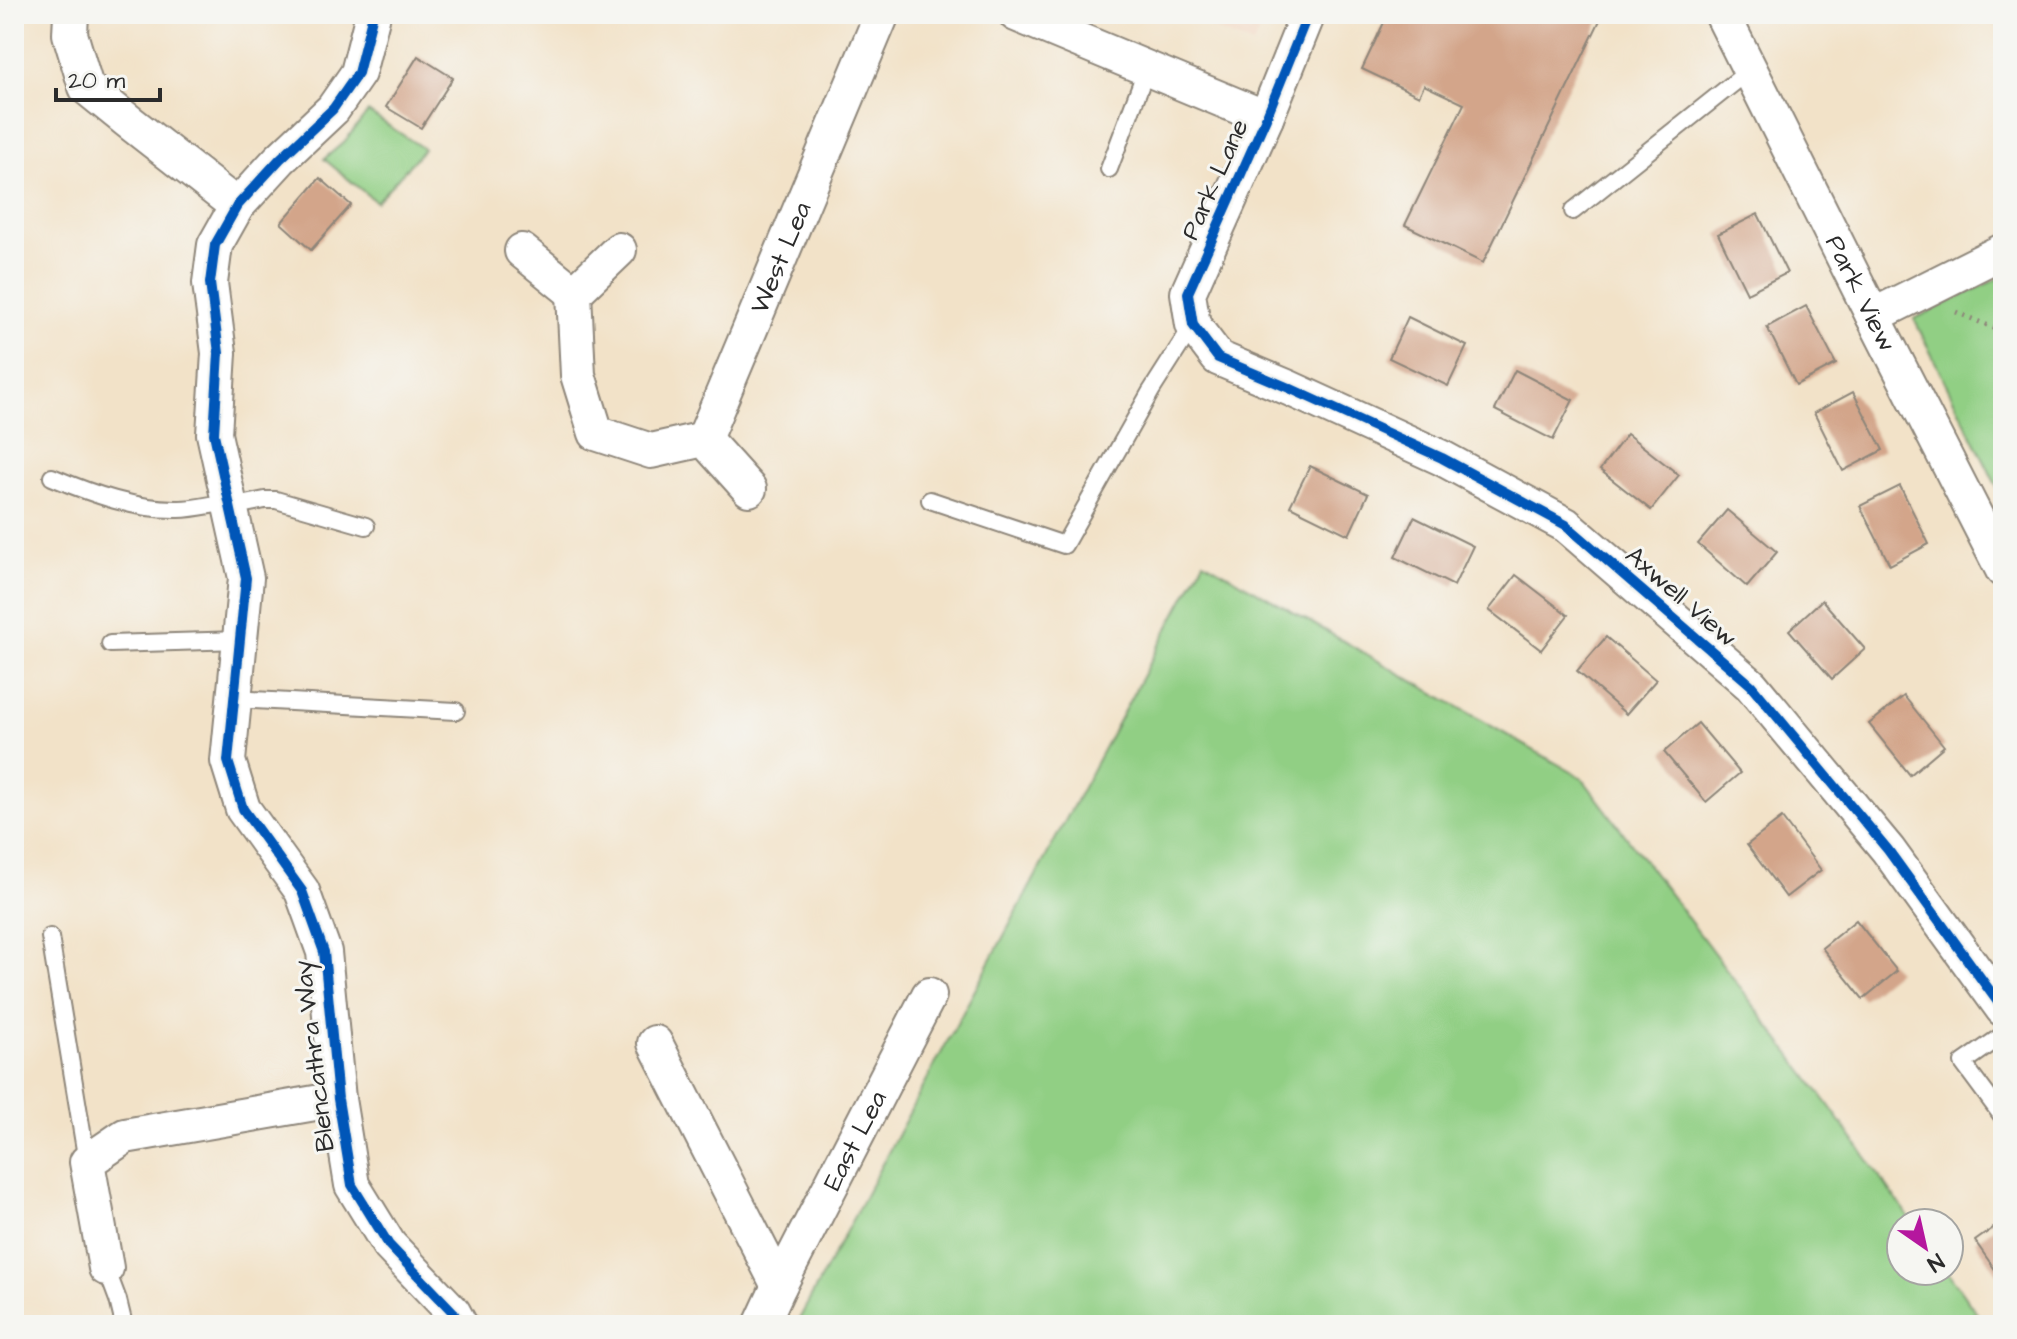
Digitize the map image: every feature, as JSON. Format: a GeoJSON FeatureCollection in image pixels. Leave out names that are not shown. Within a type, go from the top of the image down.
{"type":"FeatureCollection","features":[{"type":"Feature","properties":{"kind":"street"},"geometry":{"type":"LineString","coordinates":[[71,14],[70,34],[86,87],[237,206]]}},
{"type":"Feature","properties":{"kind":"street","name":"Blencathra Way"},"geometry":{"type":"LineString","coordinates":[[373,14],[358,73],[333,109],[280,159],[237,206],[215,245],[210,283],[219,353],[214,434],[246,578],[228,761],[243,809],[302,891],[324,952],[338,1099],[352,1185],[389,1245],[453,1312],[460,1325]]}},
{"type":"Feature","properties":{"kind":"street","name":"West Lea"},"geometry":{"type":"LineString","coordinates":[[704,439],[882,14]]}},
{"type":"Feature","properties":{"kind":"street"},"geometry":{"type":"LineString","coordinates":[[1016,14],[1266,118]]}},
{"type":"Feature","properties":{"kind":"street","name":"Park Lane"},"geometry":{"type":"LineString","coordinates":[[1193,325],[1188,293],[1266,118],[1308,14]]}},
{"type":"Feature","properties":{"kind":"street","name":"Park View"},"geometry":{"type":"LineString","coordinates":[[1722,14],[2003,570]]}},
{"type":"Feature","properties":{"kind":"street"},"geometry":{"type":"LineString","coordinates":[[574,293],[619,250]]}},
{"type":"Feature","properties":{"kind":"street"},"geometry":{"type":"LineString","coordinates":[[522,251],[574,293],[578,375],[596,433],[651,451],[704,439],[749,489]]}},
{"type":"Feature","properties":{"kind":"street"},"geometry":{"type":"LineString","coordinates":[[1873,316],[2003,251]]}},
{"type":"Feature","properties":{"kind":"street","name":"Axwell View"},"geometry":{"type":"LineString","coordinates":[[1193,325],[1218,358],[1442,458],[1566,525],[1751,685],[1888,850],[2003,1009]]}},
{"type":"Feature","properties":{"kind":"street","name":"East Lea"},"geometry":{"type":"LineString","coordinates":[[761,1325],[929,995]]}},
{"type":"Feature","properties":{"kind":"street"},"geometry":{"type":"LineString","coordinates":[[655,1043],[779,1286]]}},
{"type":"Feature","properties":{"kind":"street"},"geometry":{"type":"LineString","coordinates":[[106,1268],[87,1162],[125,1136],[338,1099]]}},
{"type":"Feature","properties":{"kind":"lane"},"geometry":{"type":"LineString","coordinates":[[1109,169],[1147,68]]}},
{"type":"Feature","properties":{"kind":"lane"},"geometry":{"type":"LineString","coordinates":[[1573,211],[1750,70]]}},
{"type":"Feature","properties":{"kind":"lane"},"geometry":{"type":"LineString","coordinates":[[930,500],[1064,545],[1151,391],[1193,325]]}},
{"type":"Feature","properties":{"kind":"lane"},"geometry":{"type":"LineString","coordinates":[[52,477],[95,495],[147,506],[180,509],[276,500],[366,526]]}},
{"type":"Feature","properties":{"kind":"lane"},"geometry":{"type":"LineString","coordinates":[[110,644],[240,640]]}},
{"type":"Feature","properties":{"kind":"lane"},"geometry":{"type":"LineString","coordinates":[[234,699],[456,711]]}},
{"type":"Feature","properties":{"kind":"lane"},"geometry":{"type":"LineString","coordinates":[[50,937],[87,1162]]}},
{"type":"Feature","properties":{"kind":"lane"},"geometry":{"type":"LineString","coordinates":[[2003,1035],[1963,1063],[2003,1117]]}},
{"type":"Feature","properties":{"kind":"lane"},"geometry":{"type":"LineString","coordinates":[[106,1268],[124,1325]]}},
{"type":"Feature","properties":{"kind":"shaded area"},"geometry":{"type":"Polygon","coordinates":[[[1178,14],[1266,14],[1253,45],[1178,14]]]}},
{"type":"Feature","properties":{"kind":"green space"},"geometry":{"type":"Polygon","coordinates":[[[368,112],[424,149],[376,202],[324,159],[344,142],[368,112]]]}},
{"type":"Feature","properties":{"kind":"green space"},"geometry":{"type":"Polygon","coordinates":[[[2003,276],[2003,499],[1914,319],[2003,276]]]}},
{"type":"Feature","properties":{"kind":"green space"},"geometry":{"type":"Polygon","coordinates":[[[1204,561],[1582,778],[1828,1104],[1902,1207],[1885,1207],[1885,1287],[1958,1287],[1985,1325],[796,1325],[1204,561]]]}},
{"type":"Feature","properties":{"kind":"building"},"geometry":{"type":"Polygon","coordinates":[[[1388,14],[1488,14],[1504,22],[1508,14],[1603,14],[1483,263],[1405,225],[1464,104],[1424,85],[1419,96],[1362,69],[1388,14]]]}},
{"type":"Feature","properties":{"kind":"building"},"geometry":{"type":"Polygon","coordinates":[[[418,56],[453,78],[421,128],[386,107],[418,56]]]}},
{"type":"Feature","properties":{"kind":"building"},"geometry":{"type":"Polygon","coordinates":[[[320,178],[351,205],[311,250],[281,223],[320,178]]]}},
{"type":"Feature","properties":{"kind":"building"},"geometry":{"type":"Polygon","coordinates":[[[1758,214],[1787,273],[1747,293],[1718,234],[1758,214]]]}},
{"type":"Feature","properties":{"kind":"building"},"geometry":{"type":"Polygon","coordinates":[[[1806,306],[1836,364],[1796,385],[1767,327],[1806,306]]]}},
{"type":"Feature","properties":{"kind":"building"},"geometry":{"type":"Polygon","coordinates":[[[1408,317],[1467,346],[1448,386],[1389,358],[1408,317]]]}},
{"type":"Feature","properties":{"kind":"building"},"geometry":{"type":"Polygon","coordinates":[[[1515,370],[1573,400],[1553,440],[1495,410],[1515,370]]]}},
{"type":"Feature","properties":{"kind":"building"},"geometry":{"type":"Polygon","coordinates":[[[1853,392],[1883,450],[1843,471],[1814,413],[1853,392]]]}},
{"type":"Feature","properties":{"kind":"building"},"geometry":{"type":"Polygon","coordinates":[[[1627,434],[1679,475],[1651,510],[1600,470],[1627,434]]]}},
{"type":"Feature","properties":{"kind":"building"},"geometry":{"type":"Polygon","coordinates":[[[1310,466],[1368,494],[1349,535],[1290,506],[1310,466]]]}},
{"type":"Feature","properties":{"kind":"building"},"geometry":{"type":"Polygon","coordinates":[[[1900,486],[1929,544],[1890,565],[1860,506],[1900,486]]]}},
{"type":"Feature","properties":{"kind":"building"},"geometry":{"type":"Polygon","coordinates":[[[1727,510],[1777,552],[1747,587],[1698,544],[1727,510]]]}},
{"type":"Feature","properties":{"kind":"building"},"geometry":{"type":"Polygon","coordinates":[[[1414,517],[1473,546],[1454,586],[1395,557],[1414,517]]]}},
{"type":"Feature","properties":{"kind":"building"},"geometry":{"type":"Polygon","coordinates":[[[1516,575],[1568,615],[1541,650],[1489,610],[1516,575]]]}},
{"type":"Feature","properties":{"kind":"building"},"geometry":{"type":"Polygon","coordinates":[[[1822,600],[1865,649],[1832,679],[1789,630],[1822,600]]]}},
{"type":"Feature","properties":{"kind":"building"},"geometry":{"type":"Polygon","coordinates":[[[1606,637],[1656,680],[1626,714],[1577,671],[1606,637]]]}},
{"type":"Feature","properties":{"kind":"building"},"geometry":{"type":"Polygon","coordinates":[[[1904,696],[1944,746],[1910,775],[1869,724],[1904,696]]]}},
{"type":"Feature","properties":{"kind":"building"},"geometry":{"type":"Polygon","coordinates":[[[1698,723],[1740,773],[1706,802],[1664,752],[1698,723]]]}},
{"type":"Feature","properties":{"kind":"building"},"geometry":{"type":"Polygon","coordinates":[[[1782,818],[1821,870],[1786,897],[1747,845],[1782,818]]]}},
{"type":"Feature","properties":{"kind":"building"},"geometry":{"type":"Polygon","coordinates":[[[1856,920],[1897,971],[1863,999],[1822,948],[1856,920]]]}},
{"type":"Feature","properties":{"kind":"building"},"geometry":{"type":"Polygon","coordinates":[[[2003,1221],[2003,1281],[1975,1241],[2003,1221]]]}},
{"type":"Feature","properties":{"kind":"cycle path"},"geometry":{"type":"LineString","coordinates":[[373,14],[358,73],[333,109],[280,159],[237,206],[215,245],[210,283],[219,353],[214,434],[246,578],[228,761],[243,809],[302,891],[324,952],[338,1099],[352,1185],[389,1245],[453,1312],[460,1325]]}},
{"type":"Feature","properties":{"kind":"cycle path"},"geometry":{"type":"LineString","coordinates":[[1308,14],[1266,118],[1188,293],[1193,325],[1218,358],[1442,458],[1566,525],[1751,685],[1888,850],[2003,1009]]}}]}
